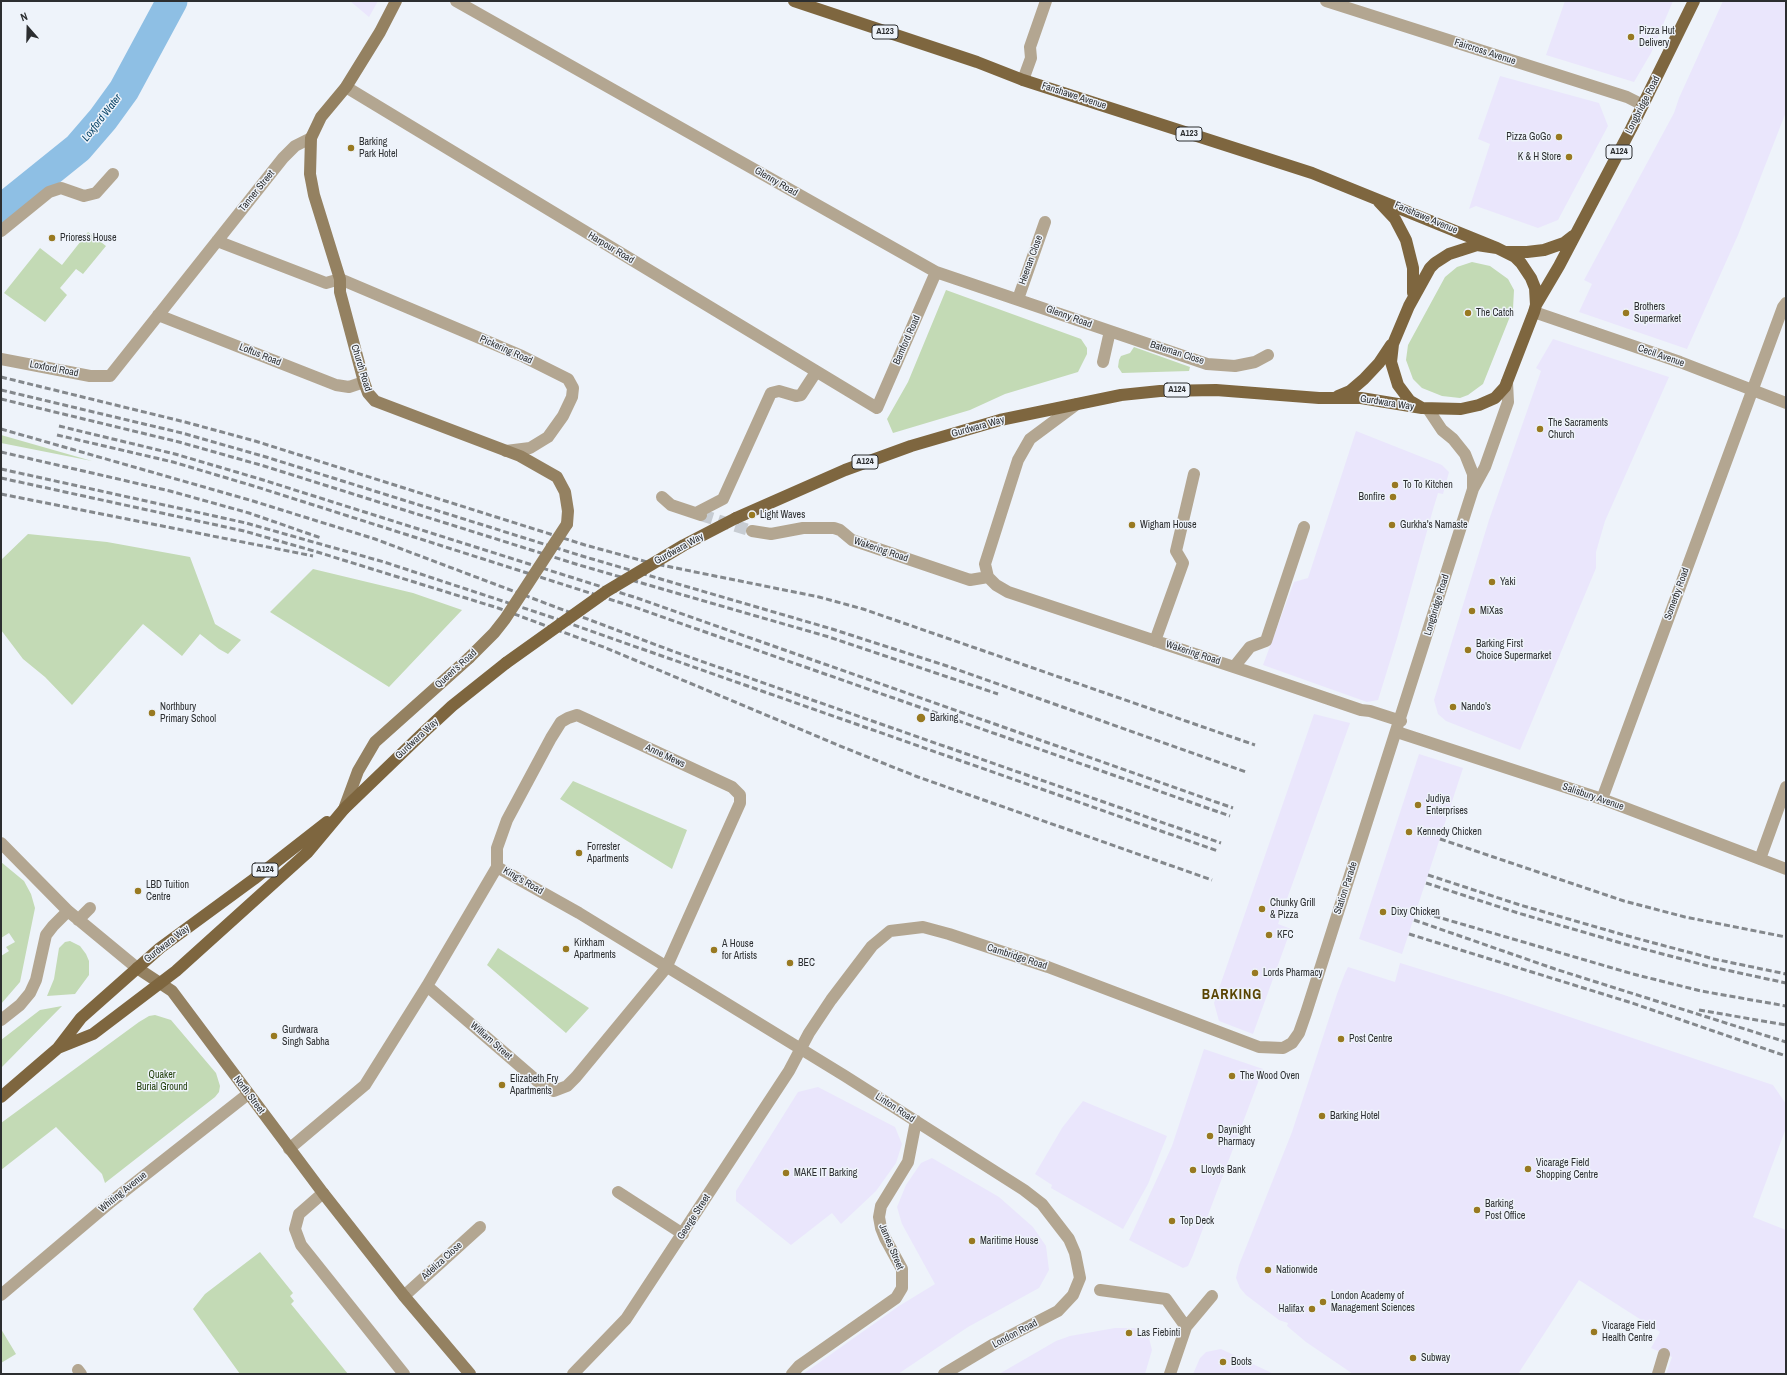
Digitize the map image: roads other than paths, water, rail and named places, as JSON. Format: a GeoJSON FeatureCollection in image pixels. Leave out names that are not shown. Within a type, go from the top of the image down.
{"type":"FeatureCollection","features":[{"type":"Feature","properties":{"kind":"main road","name":"Fanshawe Avenue"},"geometry":{"type":"LineString","coordinates":[[794,1],[977,62],[1023,80],[1312,173],[1502,250]]}},
{"type":"Feature","properties":{"kind":"main road","name":"Longbridge Road"},"geometry":{"type":"LineString","coordinates":[[1507,382],[1535,308],[1579,228],[1643,105],[1694,1]]}},
{"type":"Feature","properties":{"kind":"main road","name":"Fanshawe Avenue"},"geometry":{"type":"LineString","coordinates":[[1355,190],[1381,203],[1395,219],[1401,229],[1410,253],[1413,268],[1414,288],[1409,306]]}},
{"type":"Feature","properties":{"kind":"main road","name":"Longbridge Road"},"geometry":{"type":"LineString","coordinates":[[1502,250],[1536,252],[1556,246],[1570,239],[1579,228]]}},
{"type":"Feature","properties":{"kind":"main road"},"geometry":{"type":"LineString","coordinates":[[1425,409],[1415,406],[1405,396],[1395,380],[1391,362],[1391,353],[1397,333],[1409,306],[1424,276],[1435,263],[1458,250],[1477,245],[1502,250],[1521,264],[1531,278],[1535,288],[1535,308]]}},
{"type":"Feature","properties":{"kind":"main road","name":"Gurdwara Way"},"geometry":{"type":"LineString","coordinates":[[1329,398],[1343,394],[1364,379],[1386,354],[1397,333]]}},
{"type":"Feature","properties":{"kind":"main road","name":"Gurdwara Way"},"geometry":{"type":"LineString","coordinates":[[1,1097],[58,1048],[81,1018],[166,943],[254,879],[344,809],[452,706],[506,663],[607,591],[684,545],[736,518],[845,470],[911,446],[1000,420],[1121,394],[1186,390],[1375,399],[1425,409],[1461,409],[1479,405],[1495,398],[1507,382]]}},
{"type":"Feature","properties":{"kind":"main road","name":"Gurdwara Way"},"geometry":{"type":"LineString","coordinates":[[58,1048],[93,1034],[159,984],[204,946],[308,852],[344,809]]}},
{"type":"Feature","properties":{"kind":"street"},"geometry":{"type":"LineString","coordinates":[[311,138],[321,117],[346,87],[380,32],[396,1]]}},
{"type":"Feature","properties":{"kind":"street","name":"Glenny Road"},"geometry":{"type":"LineString","coordinates":[[456,1],[936,272],[1110,331]]}},
{"type":"Feature","properties":{"kind":"street"},"geometry":{"type":"LineString","coordinates":[[1023,80],[1031,58],[1030,47],[1046,1]]}},
{"type":"Feature","properties":{"kind":"street","name":"Faircross Avenue"},"geometry":{"type":"LineString","coordinates":[[1326,1],[1628,97],[1643,105]]}},
{"type":"Feature","properties":{"kind":"street","name":"Harpour Road"},"geometry":{"type":"LineString","coordinates":[[346,87],[877,408]]}},
{"type":"Feature","properties":{"kind":"street","name":"Tanner Street"},"geometry":{"type":"LineString","coordinates":[[107,377],[124,360],[158,315],[290,150],[311,138]]}},
{"type":"Feature","properties":{"kind":"street","name":"Church Road"},"geometry":{"type":"LineString","coordinates":[[311,138],[310,174],[314,195],[340,279],[340,292],[368,393],[375,401],[505,451],[537,465],[558,477],[561,482],[568,511],[567,524]]}},
{"type":"Feature","properties":{"kind":"street"},"geometry":{"type":"LineString","coordinates":[[1,231],[49,192],[61,188],[84,196],[96,193],[113,174]]}},
{"type":"Feature","properties":{"kind":"street","name":"Heenan Close"},"geometry":{"type":"LineString","coordinates":[[1018,299],[1045,222]]}},
{"type":"Feature","properties":{"kind":"street"},"geometry":{"type":"LineString","coordinates":[[217,241],[326,283],[340,279]]}},
{"type":"Feature","properties":{"kind":"street","name":"Bamford Road"},"geometry":{"type":"LineString","coordinates":[[877,408],[936,272]]}},
{"type":"Feature","properties":{"kind":"street","name":"Pickering Road"},"geometry":{"type":"LineString","coordinates":[[340,279],[522,356],[568,379],[573,388],[572,397],[563,416],[548,437],[530,448],[512,452],[505,451]]}},
{"type":"Feature","properties":{"kind":"street","name":"Somerby Road"},"geometry":{"type":"LineString","coordinates":[[1602,799],[1783,307],[1786,303]]}},
{"type":"Feature","properties":{"kind":"street","name":"Cecil Avenue"},"geometry":{"type":"LineString","coordinates":[[1535,308],[1753,389],[1786,403]]}},
{"type":"Feature","properties":{"kind":"street","name":"Loftus Road"},"geometry":{"type":"LineString","coordinates":[[158,315],[336,385],[349,386],[364,382]]}},
{"type":"Feature","properties":{"kind":"street"},"geometry":{"type":"LineString","coordinates":[[1103,362],[1110,331]]}},
{"type":"Feature","properties":{"kind":"street","name":"Bateman Close"},"geometry":{"type":"LineString","coordinates":[[1110,331],[1207,364],[1235,366],[1255,362],[1268,355]]}},
{"type":"Feature","properties":{"kind":"street","name":"Loxford Road"},"geometry":{"type":"LineString","coordinates":[[1,359],[90,376],[107,377]]}},
{"type":"Feature","properties":{"kind":"street"},"geometry":{"type":"LineString","coordinates":[[662,497],[672,505],[698,514],[723,499],[771,393],[780,390],[796,396],[801,395],[816,372]]}},
{"type":"Feature","properties":{"kind":"street","name":"Longbridge Road"},"geometry":{"type":"LineString","coordinates":[[1399,727],[1474,489],[1485,467],[1508,402],[1507,382]]}},
{"type":"Feature","properties":{"kind":"street","name":"Gurdwara Way"},"geometry":{"type":"LineString","coordinates":[[988,577],[985,564],[988,552],[1016,465],[1030,439],[1077,404]]}},
{"type":"Feature","properties":{"kind":"street","name":"Longbridge Road"},"geometry":{"type":"LineString","coordinates":[[1425,409],[1442,430],[1453,439],[1465,454],[1473,474],[1474,489]]}},
{"type":"Feature","properties":{"kind":"street"},"geometry":{"type":"LineString","coordinates":[[1155,641],[1183,563],[1176,551],[1194,474]]}},
{"type":"Feature","properties":{"kind":"street","name":"Queen's Road"},"geometry":{"type":"LineString","coordinates":[[344,809],[358,771],[375,742],[490,638],[505,619],[567,524]]}},
{"type":"Feature","properties":{"kind":"street"},"geometry":{"type":"LineString","coordinates":[[1234,667],[1250,647],[1266,641],[1304,527]]}},
{"type":"Feature","properties":{"kind":"street","name":"Wakering Road"},"geometry":{"type":"LineString","coordinates":[[752,531],[771,534],[803,528],[834,528],[840,530],[852,540],[970,580],[988,577],[996,585],[1008,592],[1360,710],[1370,711],[1399,727]]}},
{"type":"Feature","properties":{"kind":"street","name":"Anne Mews"},"geometry":{"type":"LineString","coordinates":[[497,867],[496,848],[507,820],[561,722],[576,715],[732,787],[740,795],[740,804],[666,968]]}},
{"type":"Feature","properties":{"kind":"street","name":"Salisbury Avenue"},"geometry":{"type":"LineString","coordinates":[[1399,727],[1602,799],[1786,869]]}},
{"type":"Feature","properties":{"kind":"street","name":"Station Parade"},"geometry":{"type":"LineString","coordinates":[[1283,1048],[1292,1043],[1299,1033],[1399,727]]}},
{"type":"Feature","properties":{"kind":"street"},"geometry":{"type":"LineString","coordinates":[[1760,859],[1786,787]]}},
{"type":"Feature","properties":{"kind":"street","name":"North Street"},"geometry":{"type":"LineString","coordinates":[[1,843],[78,920],[137,968],[172,992],[323,1193],[404,1296],[470,1374]]}},
{"type":"Feature","properties":{"kind":"street","name":"King's Road"},"geometry":{"type":"LineString","coordinates":[[427,986],[497,867],[579,914],[666,968]]}},
{"type":"Feature","properties":{"kind":"street"},"geometry":{"type":"LineString","coordinates":[[78,920],[90,908]]}},
{"type":"Feature","properties":{"kind":"street"},"geometry":{"type":"LineString","coordinates":[[1,1020],[20,1005],[30,993],[36,980],[46,935],[68,911]]}},
{"type":"Feature","properties":{"kind":"street","name":"Cambridge Road"},"geometry":{"type":"LineString","coordinates":[[801,1050],[809,1033],[831,1000],[872,946],[890,931],[923,927],[949,934],[1048,967],[1259,1046],[1283,1048]]}},
{"type":"Feature","properties":{"kind":"street","name":"William Street"},"geometry":{"type":"LineString","coordinates":[[427,986],[543,1086],[554,1091],[567,1086],[576,1077],[666,968]]}},
{"type":"Feature","properties":{"kind":"street","name":"Linton Road"},"geometry":{"type":"LineString","coordinates":[[666,968],[845,1076],[1024,1190],[1042,1204],[1069,1239],[1078,1266],[1080,1278],[1077,1285]]}},
{"type":"Feature","properties":{"kind":"street"},"geometry":{"type":"LineString","coordinates":[[289,1149],[366,1085],[427,986]]}},
{"type":"Feature","properties":{"kind":"street","name":"George Street"},"geometry":{"type":"LineString","coordinates":[[573,1374],[626,1319],[683,1234],[789,1071],[801,1050]]}},
{"type":"Feature","properties":{"kind":"street","name":"Whiting Avenue"},"geometry":{"type":"LineString","coordinates":[[1,1295],[112,1201],[248,1094]]}},
{"type":"Feature","properties":{"kind":"street","name":"James Street"},"geometry":{"type":"LineString","coordinates":[[792,1374],[799,1366],[896,1298],[902,1288],[902,1269],[885,1238],[879,1217],[881,1206],[908,1162],[916,1121]]}},
{"type":"Feature","properties":{"kind":"street"},"geometry":{"type":"LineString","coordinates":[[618,1192],[683,1234]]}},
{"type":"Feature","properties":{"kind":"street"},"geometry":{"type":"LineString","coordinates":[[323,1193],[299,1214],[295,1229],[301,1245],[404,1374]]}},
{"type":"Feature","properties":{"kind":"street","name":"Adeliza Close"},"geometry":{"type":"LineString","coordinates":[[404,1296],[480,1227]]}},
{"type":"Feature","properties":{"kind":"street","name":"London Road"},"geometry":{"type":"LineString","coordinates":[[944,1374],[994,1344],[1058,1311],[1067,1303],[1077,1285]]}},
{"type":"Feature","properties":{"kind":"street"},"geometry":{"type":"LineString","coordinates":[[1100,1290],[1166,1298],[1186,1327]]}},
{"type":"Feature","properties":{"kind":"street"},"geometry":{"type":"LineString","coordinates":[[1170,1374],[1186,1327],[1212,1296]]}},
{"type":"Feature","properties":{"kind":"street"},"geometry":{"type":"LineString","coordinates":[[1658,1374],[1664,1354]]}},
{"type":"Feature","properties":{"kind":"waterway","name":"Loxford Water"},"geometry":{"type":"LineString","coordinates":[[1,210],[78,148],[103,119],[124,90],[172,1]]}},
{"type":"Feature","properties":{"kind":"tunnel"},"geometry":{"type":"LineString","coordinates":[[701,515],[752,531]]}},
{"type":"Feature","properties":{"kind":"railway"},"geometry":{"type":"LineString","coordinates":[[1,377],[185,422],[255,441],[585,545],[651,563],[819,597],[863,609],[1255,745]]}},
{"type":"Feature","properties":{"kind":"railway"},"geometry":{"type":"LineString","coordinates":[[1,390],[182,433],[266,457],[582,556],[832,629],[947,666],[1246,772]]}},
{"type":"Feature","properties":{"kind":"railway"},"geometry":{"type":"LineString","coordinates":[[1,399],[179,442],[264,466],[579,565],[829,637],[998,694]]}},
{"type":"Feature","properties":{"kind":"railway"},"geometry":{"type":"LineString","coordinates":[[59,426],[175,454],[260,479],[637,598],[1233,808]]}},
{"type":"Feature","properties":{"kind":"railway"},"geometry":{"type":"LineString","coordinates":[[1,429],[253,501],[375,539],[675,652],[1221,843]]}},
{"type":"Feature","properties":{"kind":"railway"},"geometry":{"type":"LineString","coordinates":[[57,435],[173,462],[257,487],[634,607],[1230,816]]}},
{"type":"Feature","properties":{"kind":"railway"},"geometry":{"type":"LineString","coordinates":[[1,452],[170,491],[249,513],[321,538]]}},
{"type":"Feature","properties":{"kind":"railway"},"geometry":{"type":"LineString","coordinates":[[1,469],[246,523],[384,562],[548,616],[1218,851]]}},
{"type":"Feature","properties":{"kind":"railway"},"geometry":{"type":"LineString","coordinates":[[1,478],[244,531],[498,608],[606,648],[918,777],[1212,880]]}},
{"type":"Feature","properties":{"kind":"railway"},"geometry":{"type":"LineString","coordinates":[[1,494],[313,556]]}},
{"type":"Feature","properties":{"kind":"railway"},"geometry":{"type":"LineString","coordinates":[[1440,839],[1624,901],[1685,917],[1786,937]]}},
{"type":"Feature","properties":{"kind":"railway"},"geometry":{"type":"LineString","coordinates":[[1428,875],[1520,905],[1624,935],[1714,959],[1786,974]]}},
{"type":"Feature","properties":{"kind":"railway"},"geometry":{"type":"LineString","coordinates":[[1426,883],[1518,913],[1621,943],[1712,967],[1786,983]]}},
{"type":"Feature","properties":{"kind":"railway"},"geometry":{"type":"LineString","coordinates":[[1417,911],[1633,974],[1701,991],[1786,1006]]}},
{"type":"Feature","properties":{"kind":"railway"},"geometry":{"type":"LineString","coordinates":[[1414,920],[1555,969],[1786,1042]]}},
{"type":"Feature","properties":{"kind":"railway"},"geometry":{"type":"LineString","coordinates":[[1409,934],[1632,1003],[1786,1056]]}},
{"type":"Feature","properties":{"kind":"railway"},"geometry":{"type":"LineString","coordinates":[[1699,1010],[1786,1025]]}},
{"type":"Feature","properties":{"kind":"place","name":"Pizza Hut Delivery"},"geometry":{"type":"Point","coordinates":[1631,37]}},
{"type":"Feature","properties":{"kind":"place","name":"Pizza GoGo"},"geometry":{"type":"Point","coordinates":[1559,137]}},
{"type":"Feature","properties":{"kind":"place","name":"Barking Park Hotel"},"geometry":{"type":"Point","coordinates":[351,148]}},
{"type":"Feature","properties":{"kind":"place","name":"K & H Store"},"geometry":{"type":"Point","coordinates":[1569,157]}},
{"type":"Feature","properties":{"kind":"place","name":"Prioress House"},"geometry":{"type":"Point","coordinates":[52,238]}},
{"type":"Feature","properties":{"kind":"place","name":"The Catch"},"geometry":{"type":"Point","coordinates":[1468,313]}},
{"type":"Feature","properties":{"kind":"place","name":"Brothers Supermarket"},"geometry":{"type":"Point","coordinates":[1626,313]}},
{"type":"Feature","properties":{"kind":"place","name":"The Sacraments Church"},"geometry":{"type":"Point","coordinates":[1540,429]}},
{"type":"Feature","properties":{"kind":"place","name":"To To Kitchen"},"geometry":{"type":"Point","coordinates":[1395,485]}},
{"type":"Feature","properties":{"kind":"place","name":"Bonfire"},"geometry":{"type":"Point","coordinates":[1393,497]}},
{"type":"Feature","properties":{"kind":"place","name":"Light Waves"},"geometry":{"type":"Point","coordinates":[752,515]}},
{"type":"Feature","properties":{"kind":"place","name":"Wigham House"},"geometry":{"type":"Point","coordinates":[1132,525]}},
{"type":"Feature","properties":{"kind":"place","name":"Gurkha's Namaste"},"geometry":{"type":"Point","coordinates":[1392,525]}},
{"type":"Feature","properties":{"kind":"place","name":"Yaki"},"geometry":{"type":"Point","coordinates":[1492,582]}},
{"type":"Feature","properties":{"kind":"place","name":"MiXas"},"geometry":{"type":"Point","coordinates":[1472,611]}},
{"type":"Feature","properties":{"kind":"place","name":"Barking First Choice Supermarket"},"geometry":{"type":"Point","coordinates":[1468,650]}},
{"type":"Feature","properties":{"kind":"place","name":"Nando's"},"geometry":{"type":"Point","coordinates":[1453,707]}},
{"type":"Feature","properties":{"kind":"place","name":"Northbury Primary School"},"geometry":{"type":"Point","coordinates":[152,713]}},
{"type":"Feature","properties":{"kind":"place","name":"Barking"},"geometry":{"type":"Point","coordinates":[921,718]}},
{"type":"Feature","properties":{"kind":"place","name":"Judiya Enterprises"},"geometry":{"type":"Point","coordinates":[1418,805]}},
{"type":"Feature","properties":{"kind":"place","name":"Kennedy Chicken"},"geometry":{"type":"Point","coordinates":[1409,832]}},
{"type":"Feature","properties":{"kind":"place","name":"Forrester Apartments"},"geometry":{"type":"Point","coordinates":[579,853]}},
{"type":"Feature","properties":{"kind":"place","name":"LBD Tuition Centre"},"geometry":{"type":"Point","coordinates":[138,891]}},
{"type":"Feature","properties":{"kind":"place","name":"Chunky Grill & Pizza"},"geometry":{"type":"Point","coordinates":[1262,909]}},
{"type":"Feature","properties":{"kind":"place","name":"Dixy Chicken"},"geometry":{"type":"Point","coordinates":[1383,912]}},
{"type":"Feature","properties":{"kind":"place","name":"KFC"},"geometry":{"type":"Point","coordinates":[1269,935]}},
{"type":"Feature","properties":{"kind":"place","name":"Kirkham Apartments"},"geometry":{"type":"Point","coordinates":[566,949]}},
{"type":"Feature","properties":{"kind":"place","name":"A House for Artists"},"geometry":{"type":"Point","coordinates":[714,950]}},
{"type":"Feature","properties":{"kind":"place","name":"BEC"},"geometry":{"type":"Point","coordinates":[790,963]}},
{"type":"Feature","properties":{"kind":"place","name":"Lords Pharmacy"},"geometry":{"type":"Point","coordinates":[1255,973]}},
{"type":"Feature","properties":{"kind":"place","name":"Gurdwara Singh Sabha"},"geometry":{"type":"Point","coordinates":[274,1036]}},
{"type":"Feature","properties":{"kind":"place","name":"Post Centre"},"geometry":{"type":"Point","coordinates":[1341,1039]}},
{"type":"Feature","properties":{"kind":"place","name":"The Wood Oven"},"geometry":{"type":"Point","coordinates":[1232,1076]}},
{"type":"Feature","properties":{"kind":"place","name":"Elizabeth Fry Apartments"},"geometry":{"type":"Point","coordinates":[502,1085]}},
{"type":"Feature","properties":{"kind":"place","name":"Barking Hotel"},"geometry":{"type":"Point","coordinates":[1322,1116]}},
{"type":"Feature","properties":{"kind":"place","name":"Daynight Pharmacy"},"geometry":{"type":"Point","coordinates":[1210,1136]}},
{"type":"Feature","properties":{"kind":"place","name":"Vicarage Field Shopping Centre"},"geometry":{"type":"Point","coordinates":[1528,1169]}},
{"type":"Feature","properties":{"kind":"place","name":"Lloyds Bank"},"geometry":{"type":"Point","coordinates":[1193,1170]}},
{"type":"Feature","properties":{"kind":"place","name":"MAKE IT Barking"},"geometry":{"type":"Point","coordinates":[786,1173]}},
{"type":"Feature","properties":{"kind":"place","name":"Barking Post Office"},"geometry":{"type":"Point","coordinates":[1477,1210]}},
{"type":"Feature","properties":{"kind":"place","name":"Top Deck"},"geometry":{"type":"Point","coordinates":[1172,1221]}},
{"type":"Feature","properties":{"kind":"place","name":"Maritime House"},"geometry":{"type":"Point","coordinates":[972,1241]}},
{"type":"Feature","properties":{"kind":"place","name":"Nationwide"},"geometry":{"type":"Point","coordinates":[1268,1270]}},
{"type":"Feature","properties":{"kind":"place","name":"London Academy of Management Sciences"},"geometry":{"type":"Point","coordinates":[1323,1302]}},
{"type":"Feature","properties":{"kind":"place","name":"Halifax"},"geometry":{"type":"Point","coordinates":[1312,1309]}},
{"type":"Feature","properties":{"kind":"place","name":"Vicarage Field Health Centre"},"geometry":{"type":"Point","coordinates":[1594,1332]}},
{"type":"Feature","properties":{"kind":"place","name":"Las Fiebinti"},"geometry":{"type":"Point","coordinates":[1129,1333]}},
{"type":"Feature","properties":{"kind":"place","name":"Subway"},"geometry":{"type":"Point","coordinates":[1413,1358]}},
{"type":"Feature","properties":{"kind":"place","name":"Boots"},"geometry":{"type":"Point","coordinates":[1223,1362]}},
{"type":"Feature","properties":{"kind":"district","name":"BARKING"},"geometry":{"type":"Point","coordinates":[1232,995]}},
{"type":"Feature","properties":{"kind":"park label","name":"Quaker Burial Ground"},"geometry":{"type":"Point","coordinates":[162,1080]}}]}
